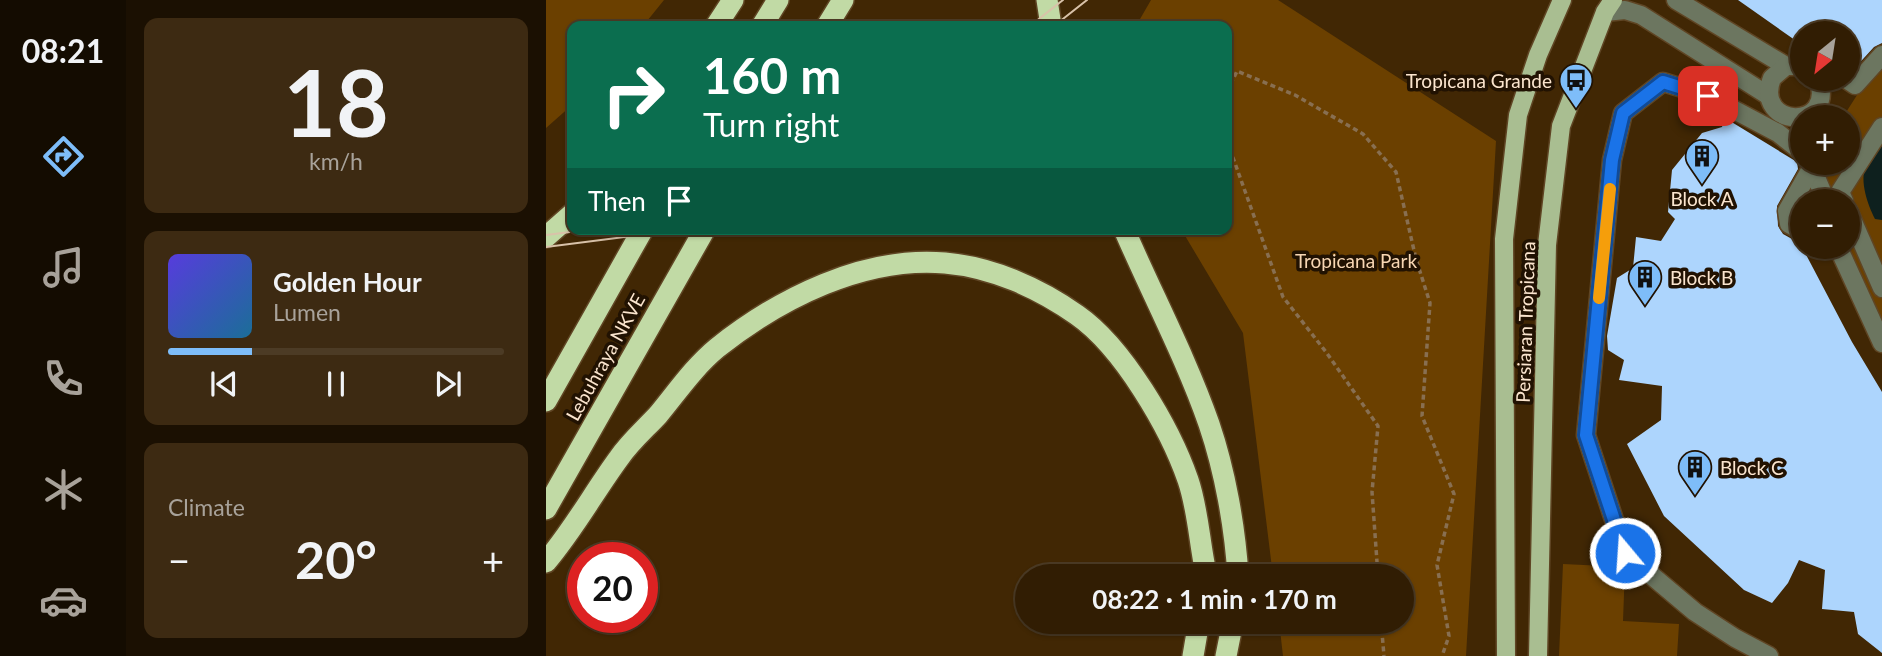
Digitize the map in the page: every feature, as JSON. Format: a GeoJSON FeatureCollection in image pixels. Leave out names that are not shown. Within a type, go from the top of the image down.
{"type":"FeatureCollection","features":[{"type":"Feature","properties":{"kind":"highway"},"geometry":{"type":"LineString","coordinates":[[719,21],[733,0]]}},
{"type":"Feature","properties":{"kind":"highway"},"geometry":{"type":"LineString","coordinates":[[765,21],[778,0]]}},
{"type":"Feature","properties":{"kind":"highway"},"geometry":{"type":"LineString","coordinates":[[830,21],[844,0]]}},
{"type":"Feature","properties":{"kind":"highway"},"geometry":{"type":"LineString","coordinates":[[1047,0],[1051,21]]}},
{"type":"Feature","properties":{"kind":"highway"},"geometry":{"type":"LineString","coordinates":[[546,237],[567,218]]}},
{"type":"Feature","properties":{"kind":"highway","name":"Lebuhraya NKVE"},"geometry":{"type":"LineString","coordinates":[[546,401],[640,235]]}},
{"type":"Feature","properties":{"kind":"highway","name":"Lebuhraya NKVE"},"geometry":{"type":"LineString","coordinates":[[546,509],[702,235]]}},
{"type":"Feature","properties":{"kind":"highway"},"geometry":{"type":"LineString","coordinates":[[1127,235],[1191,377],[1210,427],[1235,532],[1237,564]]}},
{"type":"Feature","properties":{"kind":"highway"},"geometry":{"type":"LineString","coordinates":[[546,562],[565,540],[621,454],[688,376],[715,350],[753,321],[812,288],[874,268],[946,263],[1013,279],[1079,316],[1113,351],[1136,379],[1155,410],[1189,482],[1204,564]]}},
{"type":"Feature","properties":{"kind":"highway"},"geometry":{"type":"LineString","coordinates":[[1192,656],[1196,634]]}},
{"type":"Feature","properties":{"kind":"highway"},"geometry":{"type":"LineString","coordinates":[[1226,656],[1230,634]]}},
{"type":"Feature","properties":{"kind":"main road","name":"Persiaran Tropicana"},"geometry":{"type":"LineString","coordinates":[[1506,656],[1504,239],[1518,115],[1538,55],[1562,0]]}},
{"type":"Feature","properties":{"kind":"main road","name":"Persiaran Tropicana"},"geometry":{"type":"LineString","coordinates":[[1538,656],[1547,245],[1561,126],[1609,6]]}},
{"type":"Feature","properties":{"kind":"lane"},"geometry":{"type":"LineString","coordinates":[[1676,0],[1790,64]]}},
{"type":"Feature","properties":{"kind":"lane"},"geometry":{"type":"LineString","coordinates":[[1609,6],[1641,15],[1769,96]]}},
{"type":"Feature","properties":{"kind":"lane"},"geometry":{"type":"LineString","coordinates":[[1860,79],[1882,55]]}},
{"type":"Feature","properties":{"kind":"lane"},"geometry":{"type":"LineString","coordinates":[[1790,68],[1772,78],[1769,96],[1772,104],[1786,116],[1795,118],[1812,112],[1818,105],[1820,91]]}},
{"type":"Feature","properties":{"kind":"lane"},"geometry":{"type":"LineString","coordinates":[[1769,656],[1695,612],[1625,553],[1586,435],[1612,160],[1623,113],[1663,82],[1708,96],[1778,133],[1790,144]]}},
{"type":"Feature","properties":{"kind":"lane"},"geometry":{"type":"LineString","coordinates":[[1778,133],[1786,116]]}},
{"type":"Feature","properties":{"kind":"lane"},"geometry":{"type":"LineString","coordinates":[[1842,189],[1882,127]]}},
{"type":"Feature","properties":{"kind":"lane"},"geometry":{"type":"LineString","coordinates":[[1790,204],[1787,211],[1790,225]]}},
{"type":"Feature","properties":{"kind":"lane"},"geometry":{"type":"LineString","coordinates":[[1860,238],[1882,288]]}},
{"type":"Feature","properties":{"kind":"lane"},"geometry":{"type":"LineString","coordinates":[[1844,259],[1882,343]]}},
{"type":"Feature","properties":{"kind":"path"},"geometry":{"type":"LineString","coordinates":[[1232,82],[1237,71],[1295,95],[1363,134],[1396,172],[1416,259],[1430,303],[1422,416],[1454,494],[1437,565],[1449,636],[1442,656]]}},
{"type":"Feature","properties":{"kind":"path"},"geometry":{"type":"LineString","coordinates":[[1232,155],[1283,297],[1378,426],[1372,492],[1377,564]]}},
{"type":"Feature","properties":{"kind":"path"},"geometry":{"type":"LineString","coordinates":[[1382,634],[1384,656]]}},
{"type":"Feature","properties":{"kind":"green space"},"geometry":{"type":"Polygon","coordinates":[[[546,0],[664,0],[647,21],[567,21],[567,109],[546,128],[546,0]]]}},
{"type":"Feature","properties":{"kind":"green space","name":"Tropicana Park"},"geometry":{"type":"Polygon","coordinates":[[[1151,0],[1278,0],[1496,141],[1466,656],[1283,656],[1280,634],[1414,634],[1414,564],[1272,564],[1243,333],[1185,235],[1232,235],[1232,21],[1139,21],[1151,0]]]}},
{"type":"Feature","properties":{"kind":"green space"},"geometry":{"type":"Polygon","coordinates":[[[1882,70],[1882,326],[1870,309],[1853,259],[1860,259],[1860,189],[1829,189],[1824,175],[1860,175],[1860,105],[1851,105],[1859,92],[1882,70]]]}},
{"type":"Feature","properties":{"kind":"green space"},"geometry":{"type":"Polygon","coordinates":[[[1563,564],[1625,567],[1623,621],[1679,624],[1677,656],[1559,656],[1563,564]]]}},
{"type":"Feature","properties":{"kind":"water"},"geometry":{"type":"Polygon","coordinates":[[[1882,142],[1882,220],[1875,219],[1872,213],[1863,178],[1867,162],[1882,142]]]}},
{"type":"Feature","properties":{"kind":"building"},"geometry":{"type":"Polygon","coordinates":[[[1738,0],[1882,0],[1882,43],[1874,47],[1860,62],[1860,21],[1790,21],[1790,37],[1738,0]]]}},
{"type":"Feature","properties":{"kind":"building"},"geometry":{"type":"Polygon","coordinates":[[[1725,118],[1790,158],[1790,175],[1795,175],[1777,206],[1778,226],[1783,234],[1790,238],[1790,259],[1808,259],[1882,392],[1882,653],[1858,634],[1854,612],[1822,609],[1825,570],[1799,560],[1788,583],[1772,603],[1744,590],[1664,516],[1627,444],[1661,420],[1662,386],[1619,380],[1624,360],[1608,350],[1607,336],[1617,278],[1633,268],[1636,237],[1661,241],[1675,219],[1668,212],[1672,170],[1702,133],[1722,127],[1725,118]]]}},
{"type":"Feature","properties":{"kind":"tram line"},"geometry":{"type":"LineString","coordinates":[[1036,21],[1063,0]]}},
{"type":"Feature","properties":{"kind":"tram line"},"geometry":{"type":"LineString","coordinates":[[1060,21],[1087,0]]}},
{"type":"Feature","properties":{"kind":"tram line"},"geometry":{"type":"LineString","coordinates":[[546,235],[567,232]]}},
{"type":"Feature","properties":{"kind":"tram line"},"geometry":{"type":"LineString","coordinates":[[546,247],[640,235]]}},
{"type":"Feature","properties":{"kind":"slow traffic"},"geometry":{"type":"LineString","coordinates":[[1599,298],[1610,189]]}},
{"type":"Feature","properties":{"kind":"place","name":"Tropicana Grande"},"geometry":{"type":"Point","coordinates":[1576,110]}},
{"type":"Feature","properties":{"kind":"place","name":"Block A"},"geometry":{"type":"Point","coordinates":[1702,186]}},
{"type":"Feature","properties":{"kind":"place","name":"Block B"},"geometry":{"type":"Point","coordinates":[1645,307]}},
{"type":"Feature","properties":{"kind":"place","name":"Block C"},"geometry":{"type":"Point","coordinates":[1695,497]}},
{"type":"Feature","properties":{"kind":"route"},"geometry":{"type":"LineString","coordinates":[[1625,553],[1586,435],[1612,160],[1623,113],[1663,82],[1708,96]]}}]}
